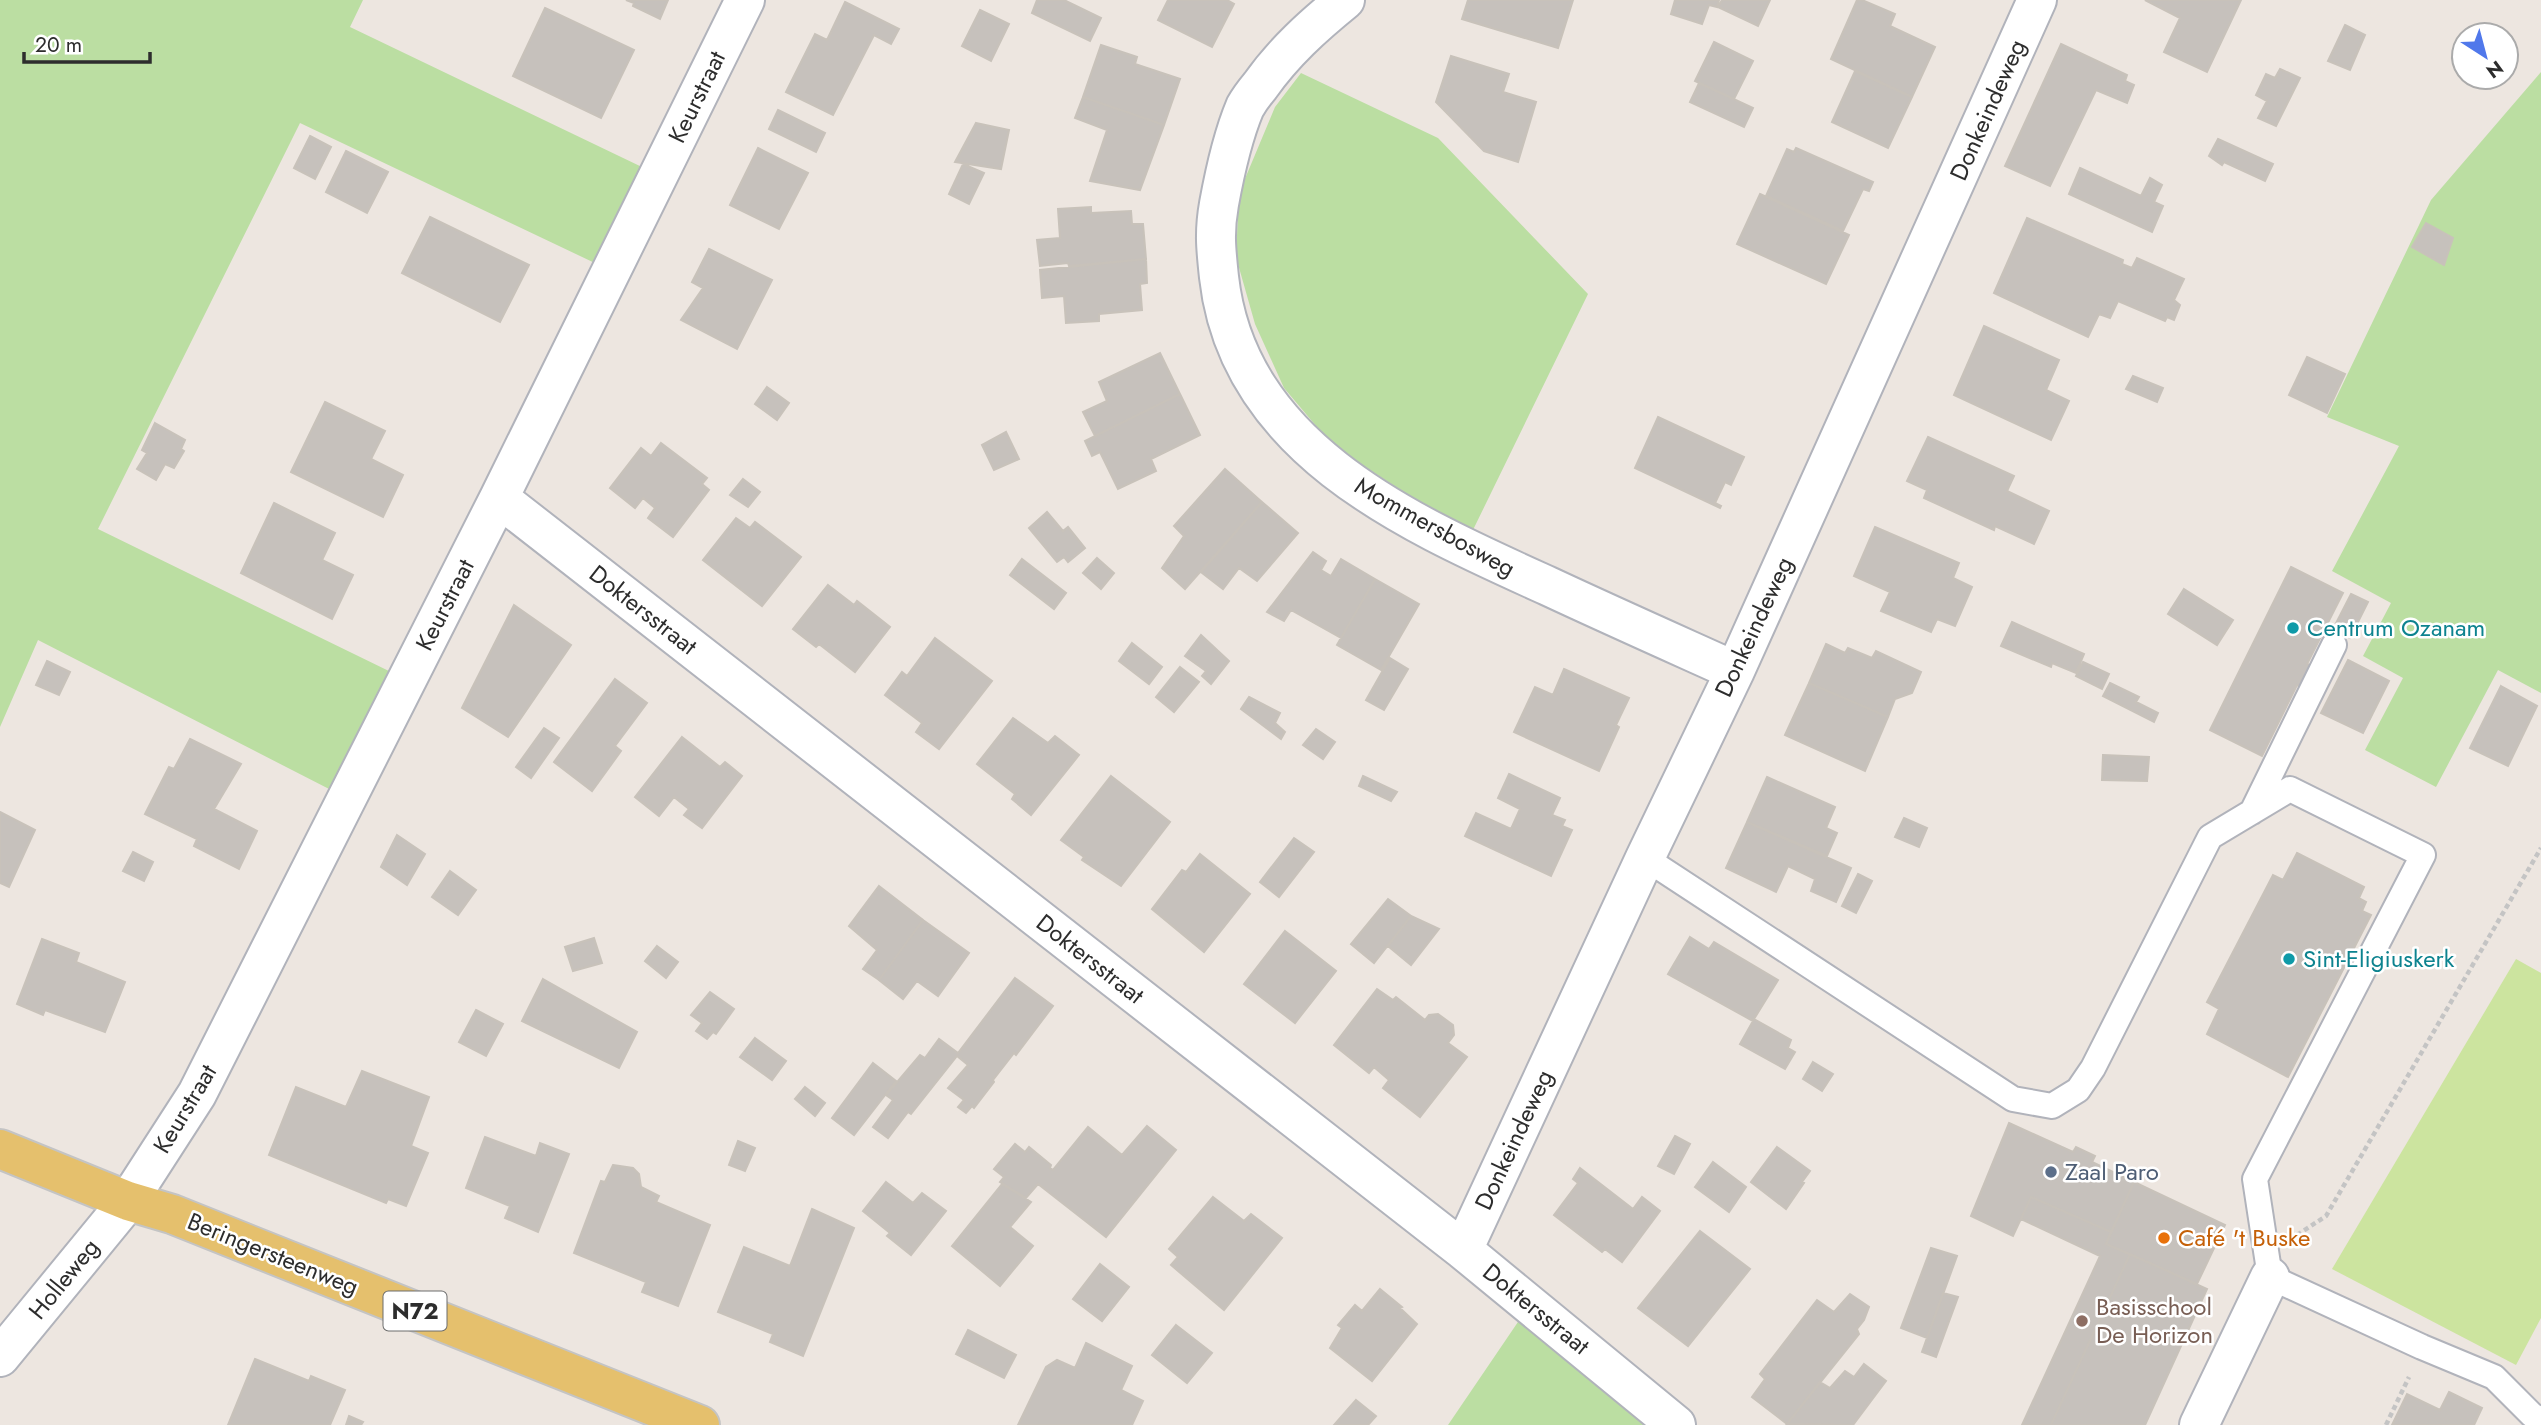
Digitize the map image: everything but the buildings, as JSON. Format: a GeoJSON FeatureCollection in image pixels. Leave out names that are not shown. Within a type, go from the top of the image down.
{"type":"FeatureCollection","features":[{"type":"Feature","properties":{"kind":"main road","name":"Beringersteenweg"},"geometry":{"type":"LineString","coordinates":[[0,1149],[128,1200],[172,1214],[700,1425]]}},
{"type":"Feature","properties":{"kind":"street","name":"Keurstraat"},"geometry":{"type":"LineString","coordinates":[[128,1200],[197,1094],[499,498],[745,0]]}},
{"type":"Feature","properties":{"kind":"street","name":"Mommersbosweg"},"geometry":{"type":"LineString","coordinates":[[1345,0],[1314,24],[1276,63],[1246,106],[1225,167],[1214,232],[1223,307],[1238,354],[1261,394],[1318,458],[1363,492],[1509,569],[1735,671]]}},
{"type":"Feature","properties":{"kind":"street","name":"Donkeindeweg"},"geometry":{"type":"LineString","coordinates":[[1464,1250],[1645,858],[1735,671],[2037,0]]}},
{"type":"Feature","properties":{"kind":"street","name":"Doktersstraat"},"geometry":{"type":"LineString","coordinates":[[499,498],[1464,1250],[1676,1425]]}},
{"type":"Feature","properties":{"kind":"street","name":"Holleweg"},"geometry":{"type":"LineString","coordinates":[[0,1357],[128,1200]]}},
{"type":"Feature","properties":{"kind":"street"},"geometry":{"type":"LineString","coordinates":[[2199,1425],[2268,1265]]}},
{"type":"Feature","properties":{"kind":"lane"},"geometry":{"type":"LineString","coordinates":[[2252,812],[2334,645]]}},
{"type":"Feature","properties":{"kind":"lane"},"geometry":{"type":"LineString","coordinates":[[1645,858],[2013,1099],[2052,1106],[2078,1090],[2093,1068],[2210,837],[2290,789],[2423,855],[2255,1179],[2268,1265],[2422,1348],[2494,1377],[2532,1415],[2541,1420]]}},
{"type":"Feature","properties":{"kind":"path"},"geometry":{"type":"LineString","coordinates":[[2268,1265],[2326,1216],[2541,848]]}},
{"type":"Feature","properties":{"kind":"path"},"geometry":{"type":"LineString","coordinates":[[2386,1425],[2422,1348]]}},
{"type":"Feature","properties":{"kind":"green space"},"geometry":{"type":"Polygon","coordinates":[[[0,0],[363,0],[350,27],[644,168],[599,265],[300,123],[98,529],[393,673],[333,791],[38,640],[0,727],[0,0]]]}},
{"type":"Feature","properties":{"kind":"green space"},"geometry":{"type":"Polygon","coordinates":[[[2541,72],[2541,693],[2498,670],[2436,787],[2365,750],[2403,678],[2363,656],[2391,603],[2332,571],[2399,446],[2327,417],[2431,200],[2541,72]]]}},
{"type":"Feature","properties":{"kind":"green space"},"geometry":{"type":"Polygon","coordinates":[[[1301,73],[1438,138],[1588,294],[1472,532],[1442,517],[1333,446],[1284,388],[1255,324],[1236,257],[1239,193],[1275,107],[1301,73]]]}},
{"type":"Feature","properties":{"kind":"green space"},"geometry":{"type":"Polygon","coordinates":[[[2516,959],[2541,973],[2541,1318],[2516,1365],[2332,1269],[2516,959]]]}},
{"type":"Feature","properties":{"kind":"green space"},"geometry":{"type":"Polygon","coordinates":[[[1520,1319],[1649,1425],[1448,1425],[1520,1319]]]}},
{"type":"Feature","properties":{"kind":"place","name":"Centrum Ozanam"},"geometry":{"type":"Point","coordinates":[2293,628]}},
{"type":"Feature","properties":{"kind":"place","name":"Sint-Eligiuskerk"},"geometry":{"type":"Point","coordinates":[2289,959]}},
{"type":"Feature","properties":{"kind":"place","name":"Zaal Paro"},"geometry":{"type":"Point","coordinates":[2051,1172]}},
{"type":"Feature","properties":{"kind":"place","name":"Café 't Buske"},"geometry":{"type":"Point","coordinates":[2164,1238]}},
{"type":"Feature","properties":{"kind":"place","name":"Basisschool De Horizon"},"geometry":{"type":"Point","coordinates":[2082,1321]}}]}
